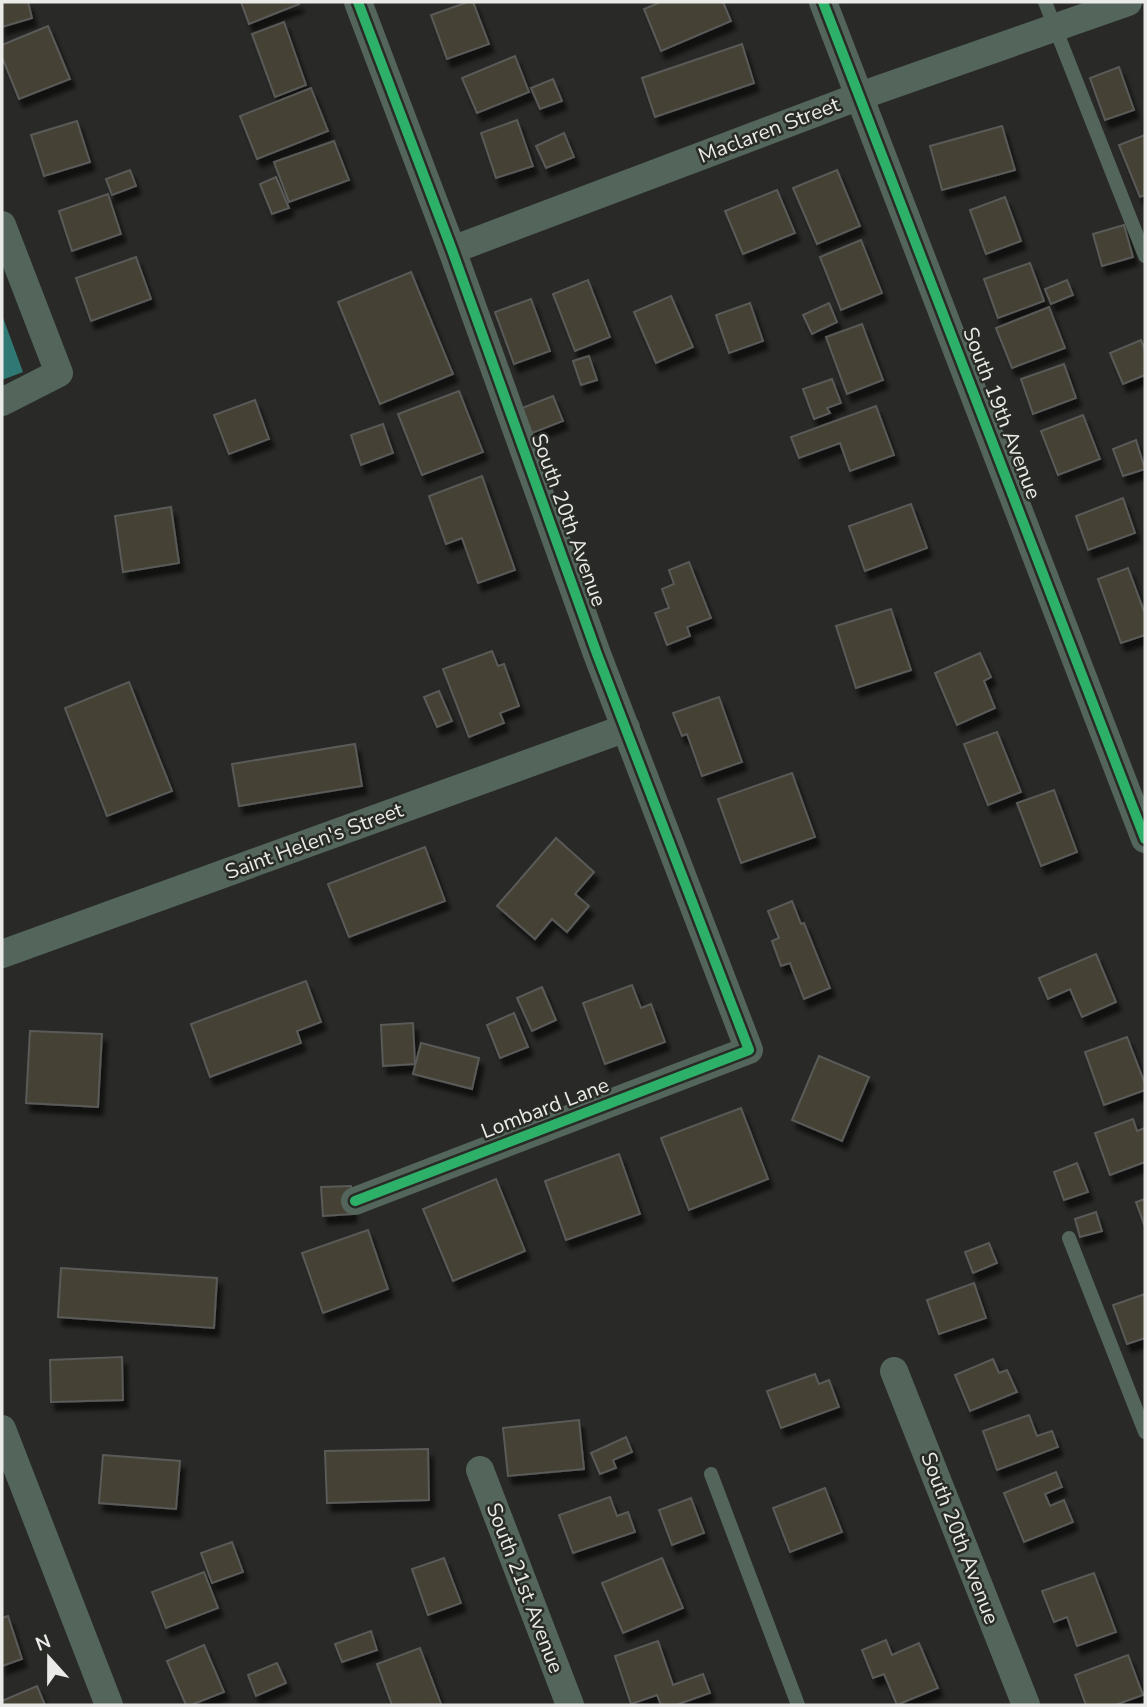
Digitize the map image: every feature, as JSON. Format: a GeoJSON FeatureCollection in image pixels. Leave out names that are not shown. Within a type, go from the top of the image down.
{"type":"FeatureCollection","features":[{"type":"Feature","properties":{"kind":"street","name":"South 20th Avenue"},"geometry":{"type":"LineString","coordinates":[[358,2],[452,250],[626,728],[749,1050]]}},
{"type":"Feature","properties":{"kind":"street","name":"South 19th Avenue"},"geometry":{"type":"LineString","coordinates":[[823,2],[1145,839]]}},
{"type":"Feature","properties":{"kind":"street","name":"Maclaren Street"},"geometry":{"type":"LineString","coordinates":[[452,250],[860,96],[1050,15],[1128,2]]}},
{"type":"Feature","properties":{"kind":"street"},"geometry":{"type":"LineString","coordinates":[[2,225],[59,373],[2,402]]}},
{"type":"Feature","properties":{"kind":"street","name":"Saint Helen's Street"},"geometry":{"type":"LineString","coordinates":[[2,954],[626,728]]}},
{"type":"Feature","properties":{"kind":"street","name":"Lombard Lane"},"geometry":{"type":"LineString","coordinates":[[355,1201],[749,1050]]}},
{"type":"Feature","properties":{"kind":"street","name":"South 20th Avenue"},"geometry":{"type":"LineString","coordinates":[[894,1371],[1026,1705]]}},
{"type":"Feature","properties":{"kind":"street"},"geometry":{"type":"LineString","coordinates":[[2,1429],[108,1705]]}},
{"type":"Feature","properties":{"kind":"street","name":"South 21st Avenue"},"geometry":{"type":"LineString","coordinates":[[480,1470],[570,1705]]}},
{"type":"Feature","properties":{"kind":"lane"},"geometry":{"type":"LineString","coordinates":[[1050,15],[1145,257]]}},
{"type":"Feature","properties":{"kind":"lane"},"geometry":{"type":"LineString","coordinates":[[1069,1238],[1145,1432]]}},
{"type":"Feature","properties":{"kind":"lane"},"geometry":{"type":"LineString","coordinates":[[711,1474],[798,1705]]}},
{"type":"Feature","properties":{"kind":"water"},"geometry":{"type":"Polygon","coordinates":[[[2,315],[23,372],[2,380],[2,315]]]}},
{"type":"Feature","properties":{"kind":"building"},"geometry":{"type":"Polygon","coordinates":[[[2,2],[28,2],[32,18],[2,27],[2,2]]]}},
{"type":"Feature","properties":{"kind":"building"},"geometry":{"type":"Polygon","coordinates":[[[241,2],[299,2],[299,4],[249,24],[241,2]]]}},
{"type":"Feature","properties":{"kind":"building"},"geometry":{"type":"Polygon","coordinates":[[[473,2],[489,44],[447,59],[431,15],[473,2]]]}},
{"type":"Feature","properties":{"kind":"building"},"geometry":{"type":"Polygon","coordinates":[[[661,2],[723,2],[731,21],[661,51],[644,9],[661,2]]]}},
{"type":"Feature","properties":{"kind":"building"},"geometry":{"type":"Polygon","coordinates":[[[284,22],[306,85],[275,97],[252,34],[284,22]]]}},
{"type":"Feature","properties":{"kind":"building"},"geometry":{"type":"Polygon","coordinates":[[[48,26],[70,79],[19,99],[2,57],[2,45],[48,26]]]}},
{"type":"Feature","properties":{"kind":"building"},"geometry":{"type":"Polygon","coordinates":[[[742,44],[754,83],[655,117],[642,78],[742,44]]]}},
{"type":"Feature","properties":{"kind":"building"},"geometry":{"type":"Polygon","coordinates":[[[515,56],[529,92],[477,113],[462,78],[515,56]]]}},
{"type":"Feature","properties":{"kind":"building"},"geometry":{"type":"Polygon","coordinates":[[[1119,67],[1134,110],[1105,120],[1090,78],[1119,67]]]}},
{"type":"Feature","properties":{"kind":"building"},"geometry":{"type":"Polygon","coordinates":[[[553,79],[562,101],[540,109],[531,88],[553,79]]]}},
{"type":"Feature","properties":{"kind":"building"},"geometry":{"type":"Polygon","coordinates":[[[311,88],[328,131],[257,159],[240,116],[311,88]]]}},
{"type":"Feature","properties":{"kind":"building"},"geometry":{"type":"Polygon","coordinates":[[[517,120],[533,166],[496,178],[481,133],[517,120]]]}},
{"type":"Feature","properties":{"kind":"building"},"geometry":{"type":"Polygon","coordinates":[[[77,121],[90,162],[44,176],[31,135],[77,121]]]}},
{"type":"Feature","properties":{"kind":"building"},"geometry":{"type":"Polygon","coordinates":[[[1002,126],[1015,170],[942,190],[930,146],[1002,126]]]}},
{"type":"Feature","properties":{"kind":"building"},"geometry":{"type":"Polygon","coordinates":[[[564,133],[574,157],[546,168],[536,146],[564,133]]]}},
{"type":"Feature","properties":{"kind":"building"},"geometry":{"type":"Polygon","coordinates":[[[1145,135],[1145,195],[1140,197],[1119,145],[1145,135]]]}},
{"type":"Feature","properties":{"kind":"building"},"geometry":{"type":"Polygon","coordinates":[[[334,141],[349,180],[289,202],[274,162],[334,141]]]}},
{"type":"Feature","properties":{"kind":"building"},"geometry":{"type":"Polygon","coordinates":[[[130,170],[136,186],[112,195],[106,179],[130,170]]]}},
{"type":"Feature","properties":{"kind":"building"},"geometry":{"type":"Polygon","coordinates":[[[837,170],[860,226],[817,244],[793,188],[837,170]]]}},
{"type":"Feature","properties":{"kind":"building"},"geometry":{"type":"Polygon","coordinates":[[[276,177],[289,208],[272,214],[260,184],[276,177]]]}},
{"type":"Feature","properties":{"kind":"building"},"geometry":{"type":"Polygon","coordinates":[[[777,190],[795,233],[743,254],[725,211],[777,190]]]}},
{"type":"Feature","properties":{"kind":"building"},"geometry":{"type":"Polygon","coordinates":[[[108,194],[121,234],[72,251],[59,211],[108,194]]]}},
{"type":"Feature","properties":{"kind":"building"},"geometry":{"type":"Polygon","coordinates":[[[1005,197],[1021,241],[986,254],[970,210],[1005,197]]]}},
{"type":"Feature","properties":{"kind":"building"},"geometry":{"type":"Polygon","coordinates":[[[1124,225],[1133,257],[1102,266],[1093,234],[1124,225]]]}},
{"type":"Feature","properties":{"kind":"building"},"geometry":{"type":"Polygon","coordinates":[[[861,240],[882,293],[841,310],[820,257],[861,240]]]}},
{"type":"Feature","properties":{"kind":"building"},"geometry":{"type":"Polygon","coordinates":[[[136,257],[151,299],[91,321],[76,278],[136,257]]]}},
{"type":"Feature","properties":{"kind":"building"},"geometry":{"type":"Polygon","coordinates":[[[1030,263],[1044,301],[998,318],[984,279],[1030,263]]]}},
{"type":"Feature","properties":{"kind":"building"},"geometry":{"type":"Polygon","coordinates":[[[411,272],[453,374],[380,404],[338,302],[411,272]]]}},
{"type":"Feature","properties":{"kind":"building"},"geometry":{"type":"Polygon","coordinates":[[[588,280],[610,337],[575,351],[553,294],[588,280]]]}},
{"type":"Feature","properties":{"kind":"building"},"geometry":{"type":"Polygon","coordinates":[[[1067,280],[1073,295],[1051,304],[1045,289],[1067,280]]]}},
{"type":"Feature","properties":{"kind":"building"},"geometry":{"type":"Polygon","coordinates":[[[671,296],[693,347],[656,363],[634,312],[671,296]]]}},
{"type":"Feature","properties":{"kind":"building"},"geometry":{"type":"Polygon","coordinates":[[[531,299],[550,351],[514,364],[495,312],[531,299]]]}},
{"type":"Feature","properties":{"kind":"building"},"geometry":{"type":"Polygon","coordinates":[[[750,303],[763,341],[729,353],[716,315],[750,303]]]}},
{"type":"Feature","properties":{"kind":"building"},"geometry":{"type":"Polygon","coordinates":[[[829,303],[837,322],[812,334],[803,315],[829,303]]]}},
{"type":"Feature","properties":{"kind":"building"},"geometry":{"type":"Polygon","coordinates":[[[1049,307],[1065,348],[1012,368],[996,328],[1049,307]]]}},
{"type":"Feature","properties":{"kind":"building"},"geometry":{"type":"Polygon","coordinates":[[[862,324],[883,380],[847,394],[826,337],[862,324]]]}},
{"type":"Feature","properties":{"kind":"building"},"geometry":{"type":"Polygon","coordinates":[[[1141,340],[1145,350],[1145,375],[1123,384],[1110,353],[1141,340]]]}},
{"type":"Feature","properties":{"kind":"building"},"geometry":{"type":"Polygon","coordinates":[[[589,356],[597,380],[581,385],[573,361],[589,356]]]}},
{"type":"Feature","properties":{"kind":"building"},"geometry":{"type":"Polygon","coordinates":[[[1064,364],[1076,398],[1033,414],[1021,379],[1064,364]]]}},
{"type":"Feature","properties":{"kind":"building"},"geometry":{"type":"Polygon","coordinates":[[[832,379],[841,403],[827,408],[830,413],[814,419],[803,389],[832,379]]]}},
{"type":"Feature","properties":{"kind":"building"},"geometry":{"type":"Polygon","coordinates":[[[459,391],[483,452],[422,475],[398,414],[459,391]]]}},
{"type":"Feature","properties":{"kind":"building"},"geometry":{"type":"Polygon","coordinates":[[[553,396],[563,421],[532,433],[522,408],[553,396]]]}},
{"type":"Feature","properties":{"kind":"building"},"geometry":{"type":"Polygon","coordinates":[[[255,400],[269,439],[229,454],[214,415],[255,400]]]}},
{"type":"Feature","properties":{"kind":"building"},"geometry":{"type":"Polygon","coordinates":[[[876,406],[894,455],[850,471],[840,443],[799,458],[791,437],[876,406]]]}},
{"type":"Feature","properties":{"kind":"building"},"geometry":{"type":"Polygon","coordinates":[[[1083,415],[1100,459],[1058,475],[1041,431],[1083,415]]]}},
{"type":"Feature","properties":{"kind":"building"},"geometry":{"type":"Polygon","coordinates":[[[383,424],[393,453],[361,465],[351,435],[383,424]]]}},
{"type":"Feature","properties":{"kind":"building"},"geometry":{"type":"Polygon","coordinates":[[[1136,440],[1145,469],[1123,476],[1113,449],[1136,440]]]}},
{"type":"Feature","properties":{"kind":"building"},"geometry":{"type":"Polygon","coordinates":[[[482,476],[515,570],[478,583],[462,538],[446,544],[429,496],[482,476]]]}},
{"type":"Feature","properties":{"kind":"building"},"geometry":{"type":"Polygon","coordinates":[[[1123,498],[1135,533],[1088,550],[1076,516],[1123,498]]]}},
{"type":"Feature","properties":{"kind":"building"},"geometry":{"type":"Polygon","coordinates":[[[911,504],[927,548],[865,571],[849,526],[911,504]]]}},
{"type":"Feature","properties":{"kind":"building"},"geometry":{"type":"Polygon","coordinates":[[[171,507],[179,563],[123,572],[115,516],[171,507]]]}},
{"type":"Feature","properties":{"kind":"building"},"geometry":{"type":"Polygon","coordinates":[[[689,562],[711,618],[687,627],[690,636],[667,645],[655,613],[669,608],[662,589],[674,584],[669,570],[689,562]]]}},
{"type":"Feature","properties":{"kind":"building"},"geometry":{"type":"Polygon","coordinates":[[[1128,568],[1145,614],[1145,635],[1121,643],[1098,579],[1128,568]]]}},
{"type":"Feature","properties":{"kind":"building"},"geometry":{"type":"Polygon","coordinates":[[[891,609],[911,670],[856,688],[836,626],[891,609]]]}},
{"type":"Feature","properties":{"kind":"building"},"geometry":{"type":"Polygon","coordinates":[[[492,651],[498,666],[504,664],[519,706],[500,713],[504,723],[469,737],[443,669],[492,651]]]}},
{"type":"Feature","properties":{"kind":"building"},"geometry":{"type":"Polygon","coordinates":[[[980,653],[991,677],[984,681],[995,708],[957,725],[935,673],[980,653]]]}},
{"type":"Feature","properties":{"kind":"building"},"geometry":{"type":"Polygon","coordinates":[[[129,682],[172,791],[107,816],[65,708],[129,682]]]}},
{"type":"Feature","properties":{"kind":"building"},"geometry":{"type":"Polygon","coordinates":[[[439,691],[452,721],[437,727],[424,697],[439,691]]]}},
{"type":"Feature","properties":{"kind":"building"},"geometry":{"type":"Polygon","coordinates":[[[719,697],[742,762],[702,776],[687,734],[682,736],[673,713],[719,697]]]}},
{"type":"Feature","properties":{"kind":"building"},"geometry":{"type":"Polygon","coordinates":[[[997,732],[1021,792],[988,805],[964,744],[997,732]]]}},
{"type":"Feature","properties":{"kind":"building"},"geometry":{"type":"Polygon","coordinates":[[[355,744],[362,786],[239,806],[232,764],[355,744]]]}},
{"type":"Feature","properties":{"kind":"building"},"geometry":{"type":"Polygon","coordinates":[[[792,773],[815,837],[741,863],[718,799],[792,773]]]}},
{"type":"Feature","properties":{"kind":"building"},"geometry":{"type":"Polygon","coordinates":[[[1054,790],[1077,852],[1041,866],[1017,803],[1054,790]]]}},
{"type":"Feature","properties":{"kind":"building"},"geometry":{"type":"Polygon","coordinates":[[[556,838],[594,872],[575,894],[589,906],[567,932],[552,919],[535,939],[497,906],[556,838]]]}},
{"type":"Feature","properties":{"kind":"building"},"geometry":{"type":"Polygon","coordinates":[[[425,847],[445,901],[349,937],[328,884],[425,847]]]}},
{"type":"Feature","properties":{"kind":"building"},"geometry":{"type":"Polygon","coordinates":[[[792,901],[801,924],[804,923],[830,988],[804,999],[790,963],[781,966],[772,941],[779,938],[768,911],[792,901]]]}},
{"type":"Feature","properties":{"kind":"building"},"geometry":{"type":"Polygon","coordinates":[[[1096,954],[1116,1002],[1082,1017],[1070,989],[1048,999],[1039,978],[1096,954]]]}},
{"type":"Feature","properties":{"kind":"building"},"geometry":{"type":"Polygon","coordinates":[[[306,981],[321,1022],[297,1031],[301,1043],[210,1077],[191,1024],[306,981]]]}},
{"type":"Feature","properties":{"kind":"building"},"geometry":{"type":"Polygon","coordinates":[[[632,985],[641,1008],[651,1004],[665,1042],[605,1064],[583,1003],[632,985]]]}},
{"type":"Feature","properties":{"kind":"building"},"geometry":{"type":"Polygon","coordinates":[[[542,987],[556,1020],[532,1031],[517,998],[542,987]]]}},
{"type":"Feature","properties":{"kind":"building"},"geometry":{"type":"Polygon","coordinates":[[[514,1013],[528,1047],[500,1058],[487,1025],[514,1013]]]}},
{"type":"Feature","properties":{"kind":"building"},"geometry":{"type":"Polygon","coordinates":[[[413,1023],[415,1064],[383,1066],[381,1025],[413,1023]]]}},
{"type":"Feature","properties":{"kind":"building"},"geometry":{"type":"Polygon","coordinates":[[[30,1031],[102,1034],[98,1107],[26,1103],[30,1031]]]}},
{"type":"Feature","properties":{"kind":"building"},"geometry":{"type":"Polygon","coordinates":[[[1127,1037],[1145,1090],[1104,1105],[1085,1052],[1127,1037]]]}},
{"type":"Feature","properties":{"kind":"building"},"geometry":{"type":"Polygon","coordinates":[[[421,1043],[479,1058],[472,1089],[413,1074],[421,1043]]]}},
{"type":"Feature","properties":{"kind":"building"},"geometry":{"type":"Polygon","coordinates":[[[819,1056],[869,1077],[842,1141],[792,1120],[819,1056]]]}},
{"type":"Feature","properties":{"kind":"building"},"geometry":{"type":"Polygon","coordinates":[[[741,1108],[768,1179],[689,1210],[661,1138],[741,1108]]]}},
{"type":"Feature","properties":{"kind":"building"},"geometry":{"type":"Polygon","coordinates":[[[1133,1119],[1137,1131],[1145,1128],[1145,1162],[1110,1175],[1095,1133],[1133,1119]]]}},
{"type":"Feature","properties":{"kind":"building"},"geometry":{"type":"Polygon","coordinates":[[[619,1154],[640,1214],[566,1240],[545,1181],[619,1154]]]}},
{"type":"Feature","properties":{"kind":"building"},"geometry":{"type":"Polygon","coordinates":[[[1077,1163],[1088,1192],[1064,1200],[1054,1172],[1077,1163]]]}},
{"type":"Feature","properties":{"kind":"building"},"geometry":{"type":"Polygon","coordinates":[[[496,1179],[525,1251],[453,1281],[423,1209],[496,1179]]]}},
{"type":"Feature","properties":{"kind":"building"},"geometry":{"type":"Polygon","coordinates":[[[351,1186],[352,1214],[323,1216],[321,1187],[351,1186]]]}},
{"type":"Feature","properties":{"kind":"building"},"geometry":{"type":"Polygon","coordinates":[[[1145,1199],[1145,1227],[1136,1202],[1145,1199]]]}},
{"type":"Feature","properties":{"kind":"building"},"geometry":{"type":"Polygon","coordinates":[[[1096,1212],[1102,1231],[1080,1237],[1075,1219],[1096,1212]]]}},
{"type":"Feature","properties":{"kind":"building"},"geometry":{"type":"Polygon","coordinates":[[[368,1230],[388,1289],[323,1313],[302,1253],[368,1230]]]}},
{"type":"Feature","properties":{"kind":"building"},"geometry":{"type":"Polygon","coordinates":[[[989,1243],[997,1263],[973,1273],[965,1252],[989,1243]]]}},
{"type":"Feature","properties":{"kind":"building"},"geometry":{"type":"Polygon","coordinates":[[[61,1268],[217,1278],[214,1328],[58,1317],[61,1268]]]}},
{"type":"Feature","properties":{"kind":"building"},"geometry":{"type":"Polygon","coordinates":[[[974,1283],[986,1318],[939,1334],[927,1300],[974,1283]]]}},
{"type":"Feature","properties":{"kind":"building"},"geometry":{"type":"Polygon","coordinates":[[[1145,1294],[1145,1338],[1127,1344],[1113,1305],[1145,1294]]]}},
{"type":"Feature","properties":{"kind":"building"},"geometry":{"type":"Polygon","coordinates":[[[122,1357],[123,1400],[51,1402],[50,1360],[122,1357]]]}},
{"type":"Feature","properties":{"kind":"building"},"geometry":{"type":"Polygon","coordinates":[[[993,1359],[999,1373],[1007,1370],[1017,1392],[970,1411],[955,1375],[993,1359]]]}},
{"type":"Feature","properties":{"kind":"building"},"geometry":{"type":"Polygon","coordinates":[[[815,1374],[819,1384],[829,1380],[839,1407],[781,1428],[767,1391],[815,1374]]]}},
{"type":"Feature","properties":{"kind":"building"},"geometry":{"type":"Polygon","coordinates":[[[1029,1415],[1037,1436],[1052,1431],[1058,1447],[997,1470],[983,1431],[1029,1415]]]}},
{"type":"Feature","properties":{"kind":"building"},"geometry":{"type":"Polygon","coordinates":[[[579,1420],[584,1469],[508,1476],[503,1428],[579,1420]]]}},
{"type":"Feature","properties":{"kind":"building"},"geometry":{"type":"Polygon","coordinates":[[[626,1437],[632,1452],[613,1460],[616,1468],[600,1474],[591,1453],[626,1437]]]}},
{"type":"Feature","properties":{"kind":"building"},"geometry":{"type":"Polygon","coordinates":[[[428,1449],[429,1500],[327,1503],[325,1451],[428,1449]]]}},
{"type":"Feature","properties":{"kind":"building"},"geometry":{"type":"Polygon","coordinates":[[[103,1455],[180,1461],[176,1509],[99,1503],[103,1455]]]}},
{"type":"Feature","properties":{"kind":"building"},"geometry":{"type":"Polygon","coordinates":[[[1056,1472],[1062,1487],[1045,1494],[1050,1506],[1064,1500],[1073,1522],[1024,1542],[1004,1493],[1056,1472]]]}},
{"type":"Feature","properties":{"kind":"building"},"geometry":{"type":"Polygon","coordinates":[[[825,1488],[842,1532],[790,1552],[773,1508],[825,1488]]]}},
{"type":"Feature","properties":{"kind":"building"},"geometry":{"type":"Polygon","coordinates":[[[610,1497],[617,1516],[628,1512],[635,1532],[573,1553],[559,1515],[610,1497]]]}},
{"type":"Feature","properties":{"kind":"building"},"geometry":{"type":"Polygon","coordinates":[[[691,1498],[704,1533],[672,1545],[659,1510],[691,1498]]]}},
{"type":"Feature","properties":{"kind":"building"},"geometry":{"type":"Polygon","coordinates":[[[232,1542],[243,1572],[212,1583],[201,1553],[232,1542]]]}},
{"type":"Feature","properties":{"kind":"building"},"geometry":{"type":"Polygon","coordinates":[[[444,1558],[461,1603],[428,1615],[412,1569],[444,1558]]]}},
{"type":"Feature","properties":{"kind":"building"},"geometry":{"type":"Polygon","coordinates":[[[662,1558],[683,1608],[623,1633],[602,1583],[662,1558]]]}},
{"type":"Feature","properties":{"kind":"building"},"geometry":{"type":"Polygon","coordinates":[[[204,1572],[218,1608],[166,1628],[152,1592],[204,1572]]]}},
{"type":"Feature","properties":{"kind":"building"},"geometry":{"type":"Polygon","coordinates":[[[1094,1573],[1116,1632],[1077,1646],[1067,1617],[1054,1622],[1042,1591],[1094,1573]]]}},
{"type":"Feature","properties":{"kind":"building"},"geometry":{"type":"Polygon","coordinates":[[[8,1616],[22,1659],[2,1666],[2,1618],[8,1616]]]}},
{"type":"Feature","properties":{"kind":"building"},"geometry":{"type":"Polygon","coordinates":[[[371,1631],[377,1650],[342,1662],[335,1644],[371,1631]]]}},
{"type":"Feature","properties":{"kind":"building"},"geometry":{"type":"Polygon","coordinates":[[[886,1640],[892,1655],[919,1643],[938,1688],[897,1705],[884,1674],[873,1678],[862,1650],[886,1640]]]}},
{"type":"Feature","properties":{"kind":"building"},"geometry":{"type":"Polygon","coordinates":[[[658,1641],[673,1685],[703,1674],[710,1693],[676,1705],[661,1705],[657,1695],[631,1704],[615,1656],[658,1641]]]}},
{"type":"Feature","properties":{"kind":"building"},"geometry":{"type":"Polygon","coordinates":[[[204,1645],[224,1692],[186,1705],[167,1661],[204,1645]]]}},
{"type":"Feature","properties":{"kind":"building"},"geometry":{"type":"Polygon","coordinates":[[[420,1648],[441,1704],[392,1705],[377,1664],[420,1648]]]}},
{"type":"Feature","properties":{"kind":"building"},"geometry":{"type":"Polygon","coordinates":[[[1128,1655],[1143,1695],[1115,1705],[1086,1705],[1075,1675],[1128,1655]]]}},
{"type":"Feature","properties":{"kind":"building"},"geometry":{"type":"Polygon","coordinates":[[[277,1663],[286,1683],[256,1696],[248,1675],[277,1663]]]}},
{"type":"Feature","properties":{"kind":"building"},"geometry":{"type":"Polygon","coordinates":[[[37,1686],[45,1705],[2,1705],[2,1701],[37,1686]]]}},
{"type":"Feature","properties":{"kind":"cycle path"},"geometry":{"type":"LineString","coordinates":[[355,1201],[749,1050],[597,654],[452,250],[358,2]]}},
{"type":"Feature","properties":{"kind":"cycle path"},"geometry":{"type":"LineString","coordinates":[[823,2],[1145,839]]}}]}
